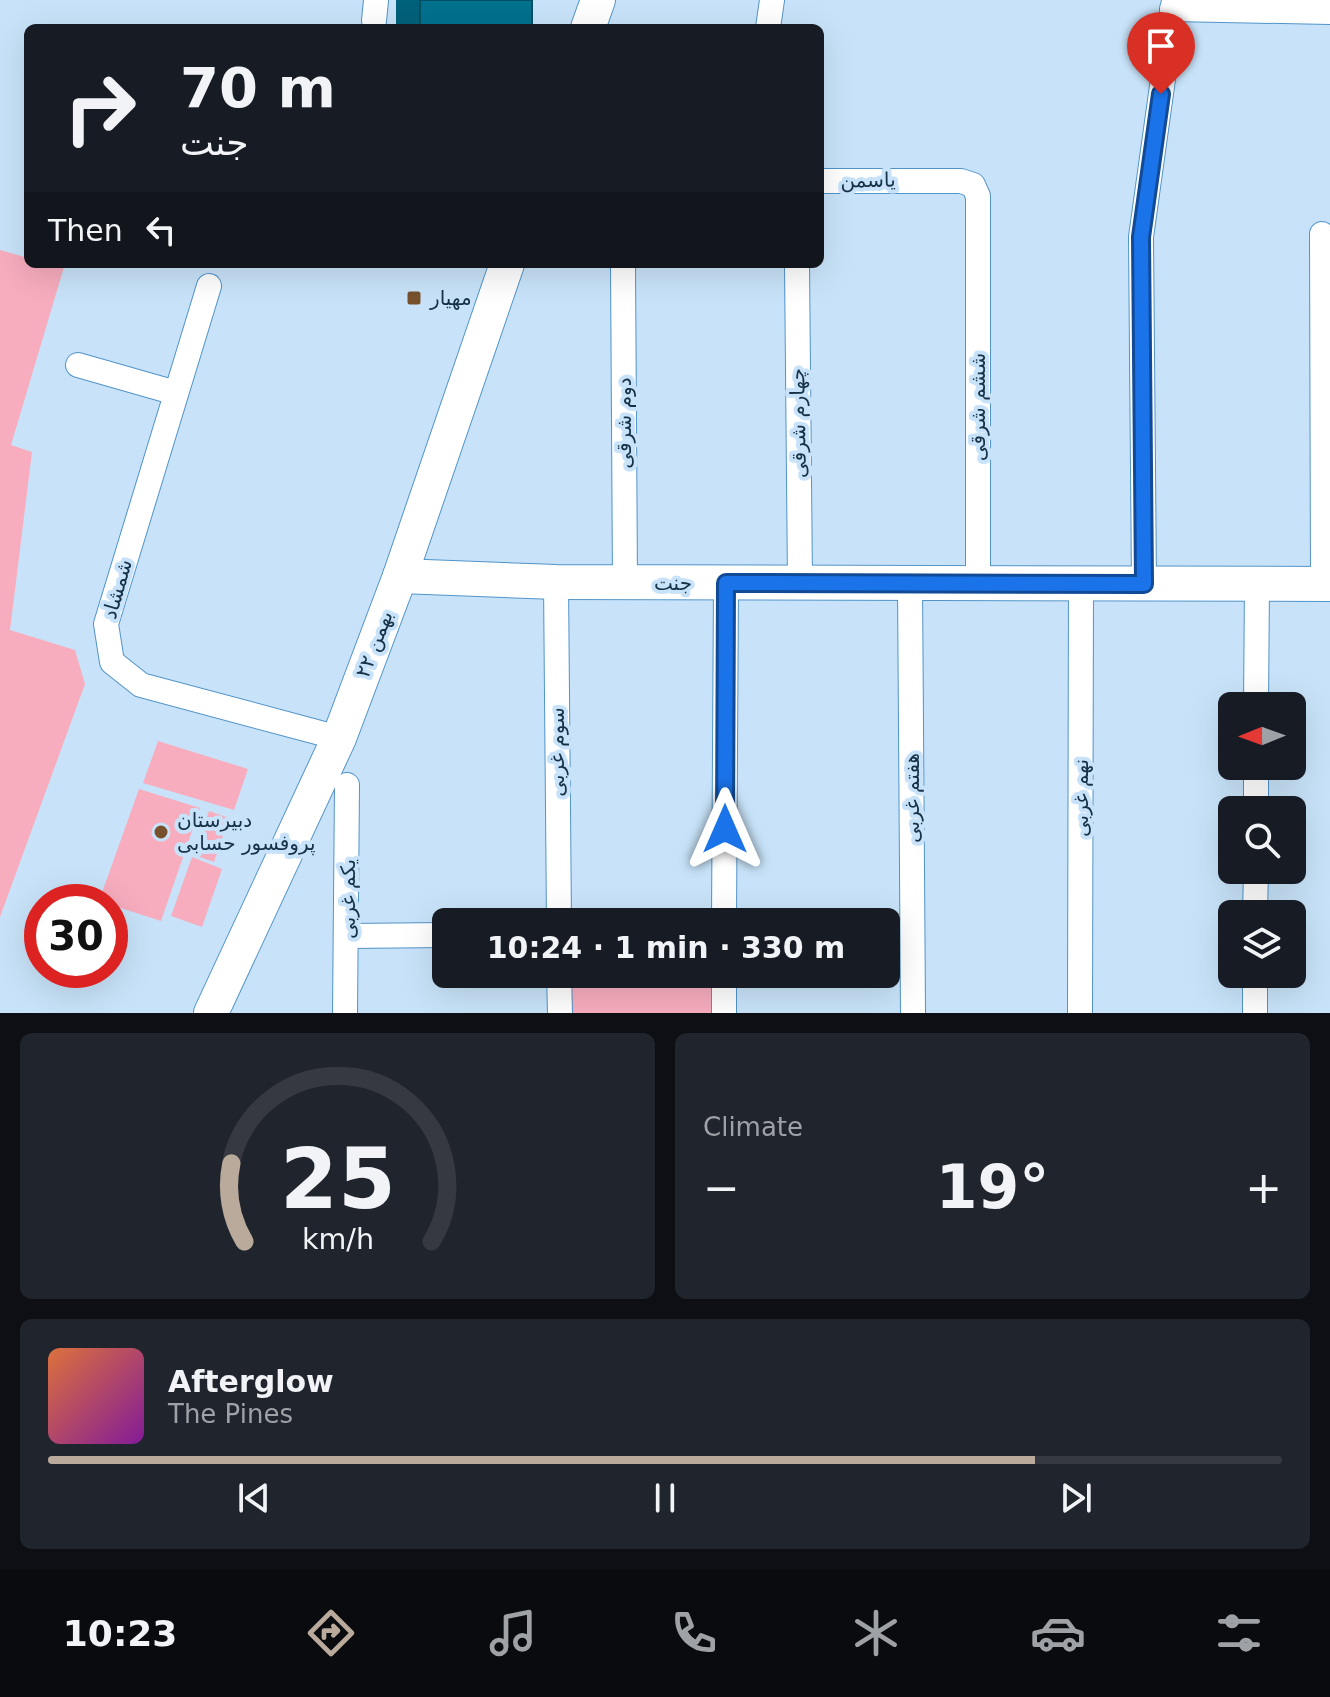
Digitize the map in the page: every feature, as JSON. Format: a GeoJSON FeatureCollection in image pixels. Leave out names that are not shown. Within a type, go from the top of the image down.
{"type":"FeatureCollection","features":[{"type":"Feature","properties":{"kind":"street"},"geometry":{"type":"LineString","coordinates":[[589,24],[598,0]]}},
{"type":"Feature","properties":{"kind":"street"},"geometry":{"type":"LineString","coordinates":[[769,24],[772,0]]}},
{"type":"Feature","properties":{"kind":"street"},"geometry":{"type":"LineString","coordinates":[[1144,584],[1141,237],[1173,4],[1330,12]]}},
{"type":"Feature","properties":{"kind":"street","name":"یاسمن"},"geometry":{"type":"LineString","coordinates":[[824,181],[915,180],[973,185],[978,196],[978,231]]}},
{"type":"Feature","properties":{"kind":"street","name":"ششم شرقی"},"geometry":{"type":"LineString","coordinates":[[978,231],[978,583]]}},
{"type":"Feature","properties":{"kind":"street"},"geometry":{"type":"LineString","coordinates":[[1322,234],[1327,584]]}},
{"type":"Feature","properties":{"kind":"street","name":"۲۲ بهمن"},"geometry":{"type":"LineString","coordinates":[[211,1013],[339,738],[400,576],[506,268]]}},
{"type":"Feature","properties":{"kind":"street","name":"دوم شرقی"},"geometry":{"type":"LineString","coordinates":[[623,268],[625,582]]}},
{"type":"Feature","properties":{"kind":"street","name":"چهارم شرقی"},"geometry":{"type":"LineString","coordinates":[[797,268],[800,583]]}},
{"type":"Feature","properties":{"kind":"street","name":"شمشاد"},"geometry":{"type":"LineString","coordinates":[[209,286],[106,624],[112,662],[141,685],[339,738]]}},
{"type":"Feature","properties":{"kind":"street"},"geometry":{"type":"LineString","coordinates":[[78,365],[176,393]]}},
{"type":"Feature","properties":{"kind":"street","name":"جنت"},"geometry":{"type":"LineString","coordinates":[[400,576],[556,582],[1327,584]]}},
{"type":"Feature","properties":{"kind":"street","name":"سوم غربی"},"geometry":{"type":"LineString","coordinates":[[556,582],[559,908]]}},
{"type":"Feature","properties":{"kind":"street"},"geometry":{"type":"LineString","coordinates":[[724,908],[726,583]]}},
{"type":"Feature","properties":{"kind":"street","name":"هفتم غربی"},"geometry":{"type":"LineString","coordinates":[[910,583],[913,1013]]}},
{"type":"Feature","properties":{"kind":"street","name":"نهم غربی"},"geometry":{"type":"LineString","coordinates":[[1080,1013],[1081,583]]}},
{"type":"Feature","properties":{"kind":"street"},"geometry":{"type":"LineString","coordinates":[[1256,692],[1257,583]]}},
{"type":"Feature","properties":{"kind":"street","name":"یکم غربی"},"geometry":{"type":"LineString","coordinates":[[345,1013],[347,785]]}},
{"type":"Feature","properties":{"kind":"street"},"geometry":{"type":"LineString","coordinates":[[348,936],[432,935]]}},
{"type":"Feature","properties":{"kind":"street"},"geometry":{"type":"LineString","coordinates":[[559,988],[560,1013]]}},
{"type":"Feature","properties":{"kind":"street"},"geometry":{"type":"LineString","coordinates":[[724,988],[724,1013]]}},
{"type":"Feature","properties":{"kind":"street"},"geometry":{"type":"LineString","coordinates":[[1255,988],[1255,1013]]}},
{"type":"Feature","properties":{"kind":"shaded area"},"geometry":{"type":"Polygon","coordinates":[[[0,250],[24,257],[24,268],[64,268],[11,445],[32,452],[10,630],[75,650],[85,684],[0,917],[0,250]]]}},
{"type":"Feature","properties":{"kind":"shaded area"},"geometry":{"type":"Polygon","coordinates":[[[158,741],[248,769],[234,810],[143,783],[158,741]]]}},
{"type":"Feature","properties":{"kind":"shaded area"},"geometry":{"type":"Polygon","coordinates":[[[139,789],[200,808],[161,921],[128,910],[128,884],[105,884],[139,789]]]}},
{"type":"Feature","properties":{"kind":"shaded area"},"geometry":{"type":"Polygon","coordinates":[[[209,811],[229,818],[214,862],[194,855],[209,811]]]}},
{"type":"Feature","properties":{"kind":"shaded area"},"geometry":{"type":"Polygon","coordinates":[[[192,857],[222,869],[202,927],[171,916],[192,857]]]}},
{"type":"Feature","properties":{"kind":"shaded area"},"geometry":{"type":"Polygon","coordinates":[[[570,988],[714,988],[714,1013],[570,1013],[570,988]]]}},
{"type":"Feature","properties":{"kind":"building"},"geometry":{"type":"Polygon","coordinates":[[[420,0],[532,0],[532,24],[420,24],[420,0]]]}},
{"type":"Feature","properties":{"kind":"place","name":"مهیار"},"geometry":{"type":"Point","coordinates":[414,298]}},
{"type":"Feature","properties":{"kind":"place","name":"دبیرستان پروفسور حسابی"},"geometry":{"type":"Point","coordinates":[161,832]}},
{"type":"Feature","properties":{"kind":"route"},"geometry":{"type":"LineString","coordinates":[[725,829],[726,583],[1144,584],[1141,237],[1161,94]]}}]}
